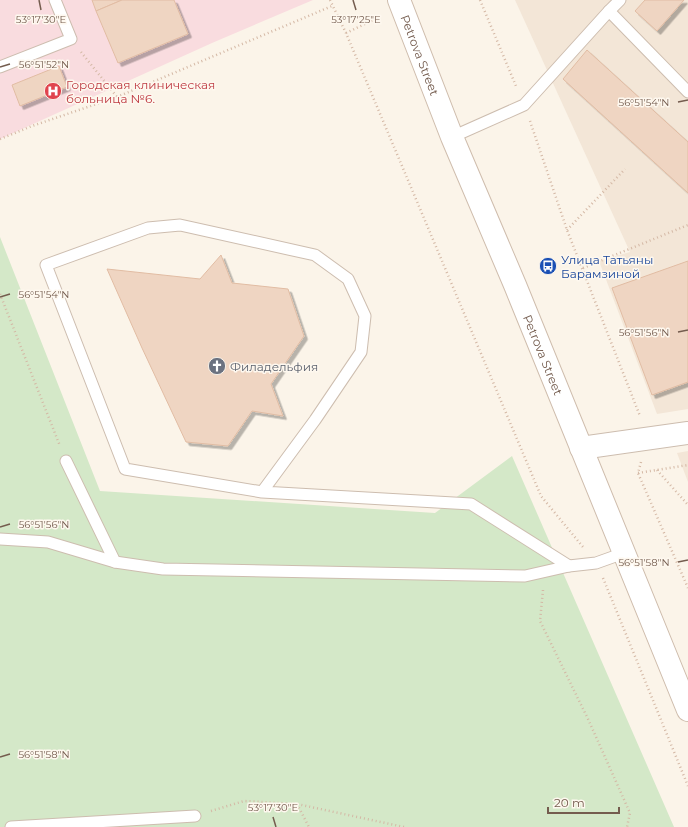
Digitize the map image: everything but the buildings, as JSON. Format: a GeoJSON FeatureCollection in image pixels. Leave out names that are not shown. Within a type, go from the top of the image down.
{"type":"FeatureCollection","features":[{"type":"Feature","properties":{"kind":"main road","name":"Petrova Street"},"geometry":{"type":"LineString","coordinates":[[400,0],[452,137],[515,285],[688,710]]}},
{"type":"Feature","properties":{"kind":"main road"},"geometry":{"type":"LineString","coordinates":[[581,448],[688,433]]}},
{"type":"Feature","properties":{"kind":"lane"},"geometry":{"type":"LineString","coordinates":[[0,66],[71,39],[55,0]]}},
{"type":"Feature","properties":{"kind":"lane"},"geometry":{"type":"LineString","coordinates":[[452,137],[524,106],[620,0]]}},
{"type":"Feature","properties":{"kind":"lane"},"geometry":{"type":"LineString","coordinates":[[609,11],[688,92]]}},
{"type":"Feature","properties":{"kind":"lane"},"geometry":{"type":"LineString","coordinates":[[262,492],[315,420],[361,352],[364,316],[348,279],[315,255],[180,225],[148,228],[46,265],[126,469],[262,492],[471,504],[569,566]]}},
{"type":"Feature","properties":{"kind":"lane"},"geometry":{"type":"LineString","coordinates":[[66,461],[115,562]]}},
{"type":"Feature","properties":{"kind":"lane"},"geometry":{"type":"LineString","coordinates":[[0,539],[48,542],[115,562],[163,569],[525,576],[569,566],[596,563],[624,553]]}},
{"type":"Feature","properties":{"kind":"lane"},"geometry":{"type":"LineString","coordinates":[[11,827],[195,816]]}},
{"type":"Feature","properties":{"kind":"path"},"geometry":{"type":"LineString","coordinates":[[330,0],[346,33],[541,496],[596,563],[688,786]]}},
{"type":"Feature","properties":{"kind":"path"},"geometry":{"type":"LineString","coordinates":[[480,0],[524,106],[567,230],[648,439],[638,473],[688,588]]}},
{"type":"Feature","properties":{"kind":"path"},"geometry":{"type":"LineString","coordinates":[[0,139],[32,126],[117,97],[332,6]]}},
{"type":"Feature","properties":{"kind":"path"},"geometry":{"type":"LineString","coordinates":[[71,39],[117,97]]}},
{"type":"Feature","properties":{"kind":"path"},"geometry":{"type":"LineString","coordinates":[[567,230],[625,170]]}},
{"type":"Feature","properties":{"kind":"path"},"geometry":{"type":"LineString","coordinates":[[583,268],[688,225]]}},
{"type":"Feature","properties":{"kind":"path"},"geometry":{"type":"LineString","coordinates":[[0,294],[66,461]]}},
{"type":"Feature","properties":{"kind":"path"},"geometry":{"type":"LineString","coordinates":[[638,473],[688,465]]}},
{"type":"Feature","properties":{"kind":"path"},"geometry":{"type":"LineString","coordinates":[[656,470],[688,505]]}},
{"type":"Feature","properties":{"kind":"path"},"geometry":{"type":"LineString","coordinates":[[545,572],[540,621],[588,719],[630,813],[627,827]]}},
{"type":"Feature","properties":{"kind":"path"},"geometry":{"type":"LineString","coordinates":[[195,816],[244,801],[297,804],[404,827]]}},
{"type":"Feature","properties":{"kind":"path"},"geometry":{"type":"LineString","coordinates":[[297,804],[309,827]]}},
{"type":"Feature","properties":{"kind":"shaded area","name":"Городская клиническая больница №6."},"geometry":{"type":"Polygon","coordinates":[[[0,0],[313,0],[212,43],[0,139],[0,0]]]}},
{"type":"Feature","properties":{"kind":"shaded area"},"geometry":{"type":"Polygon","coordinates":[[[515,0],[688,0],[688,409],[657,414],[599,261],[630,252],[515,0]]]}},
{"type":"Feature","properties":{"kind":"shaded area"},"geometry":{"type":"Polygon","coordinates":[[[688,451],[688,482],[677,453],[688,451]]]}},
{"type":"Feature","properties":{"kind":"green space"},"geometry":{"type":"Polygon","coordinates":[[[0,237],[100,491],[435,513],[512,456],[674,827],[0,827],[0,237]]]}},
{"type":"Feature","properties":{"kind":"place","name":"Городская клиническая больница №6."},"geometry":{"type":"Point","coordinates":[53,91]}},
{"type":"Feature","properties":{"kind":"place","name":"Улица Татьяны Барамзиной"},"geometry":{"type":"Point","coordinates":[548,266]}},
{"type":"Feature","properties":{"kind":"place","name":"Филадельфия"},"geometry":{"type":"Point","coordinates":[217,366]}}]}
